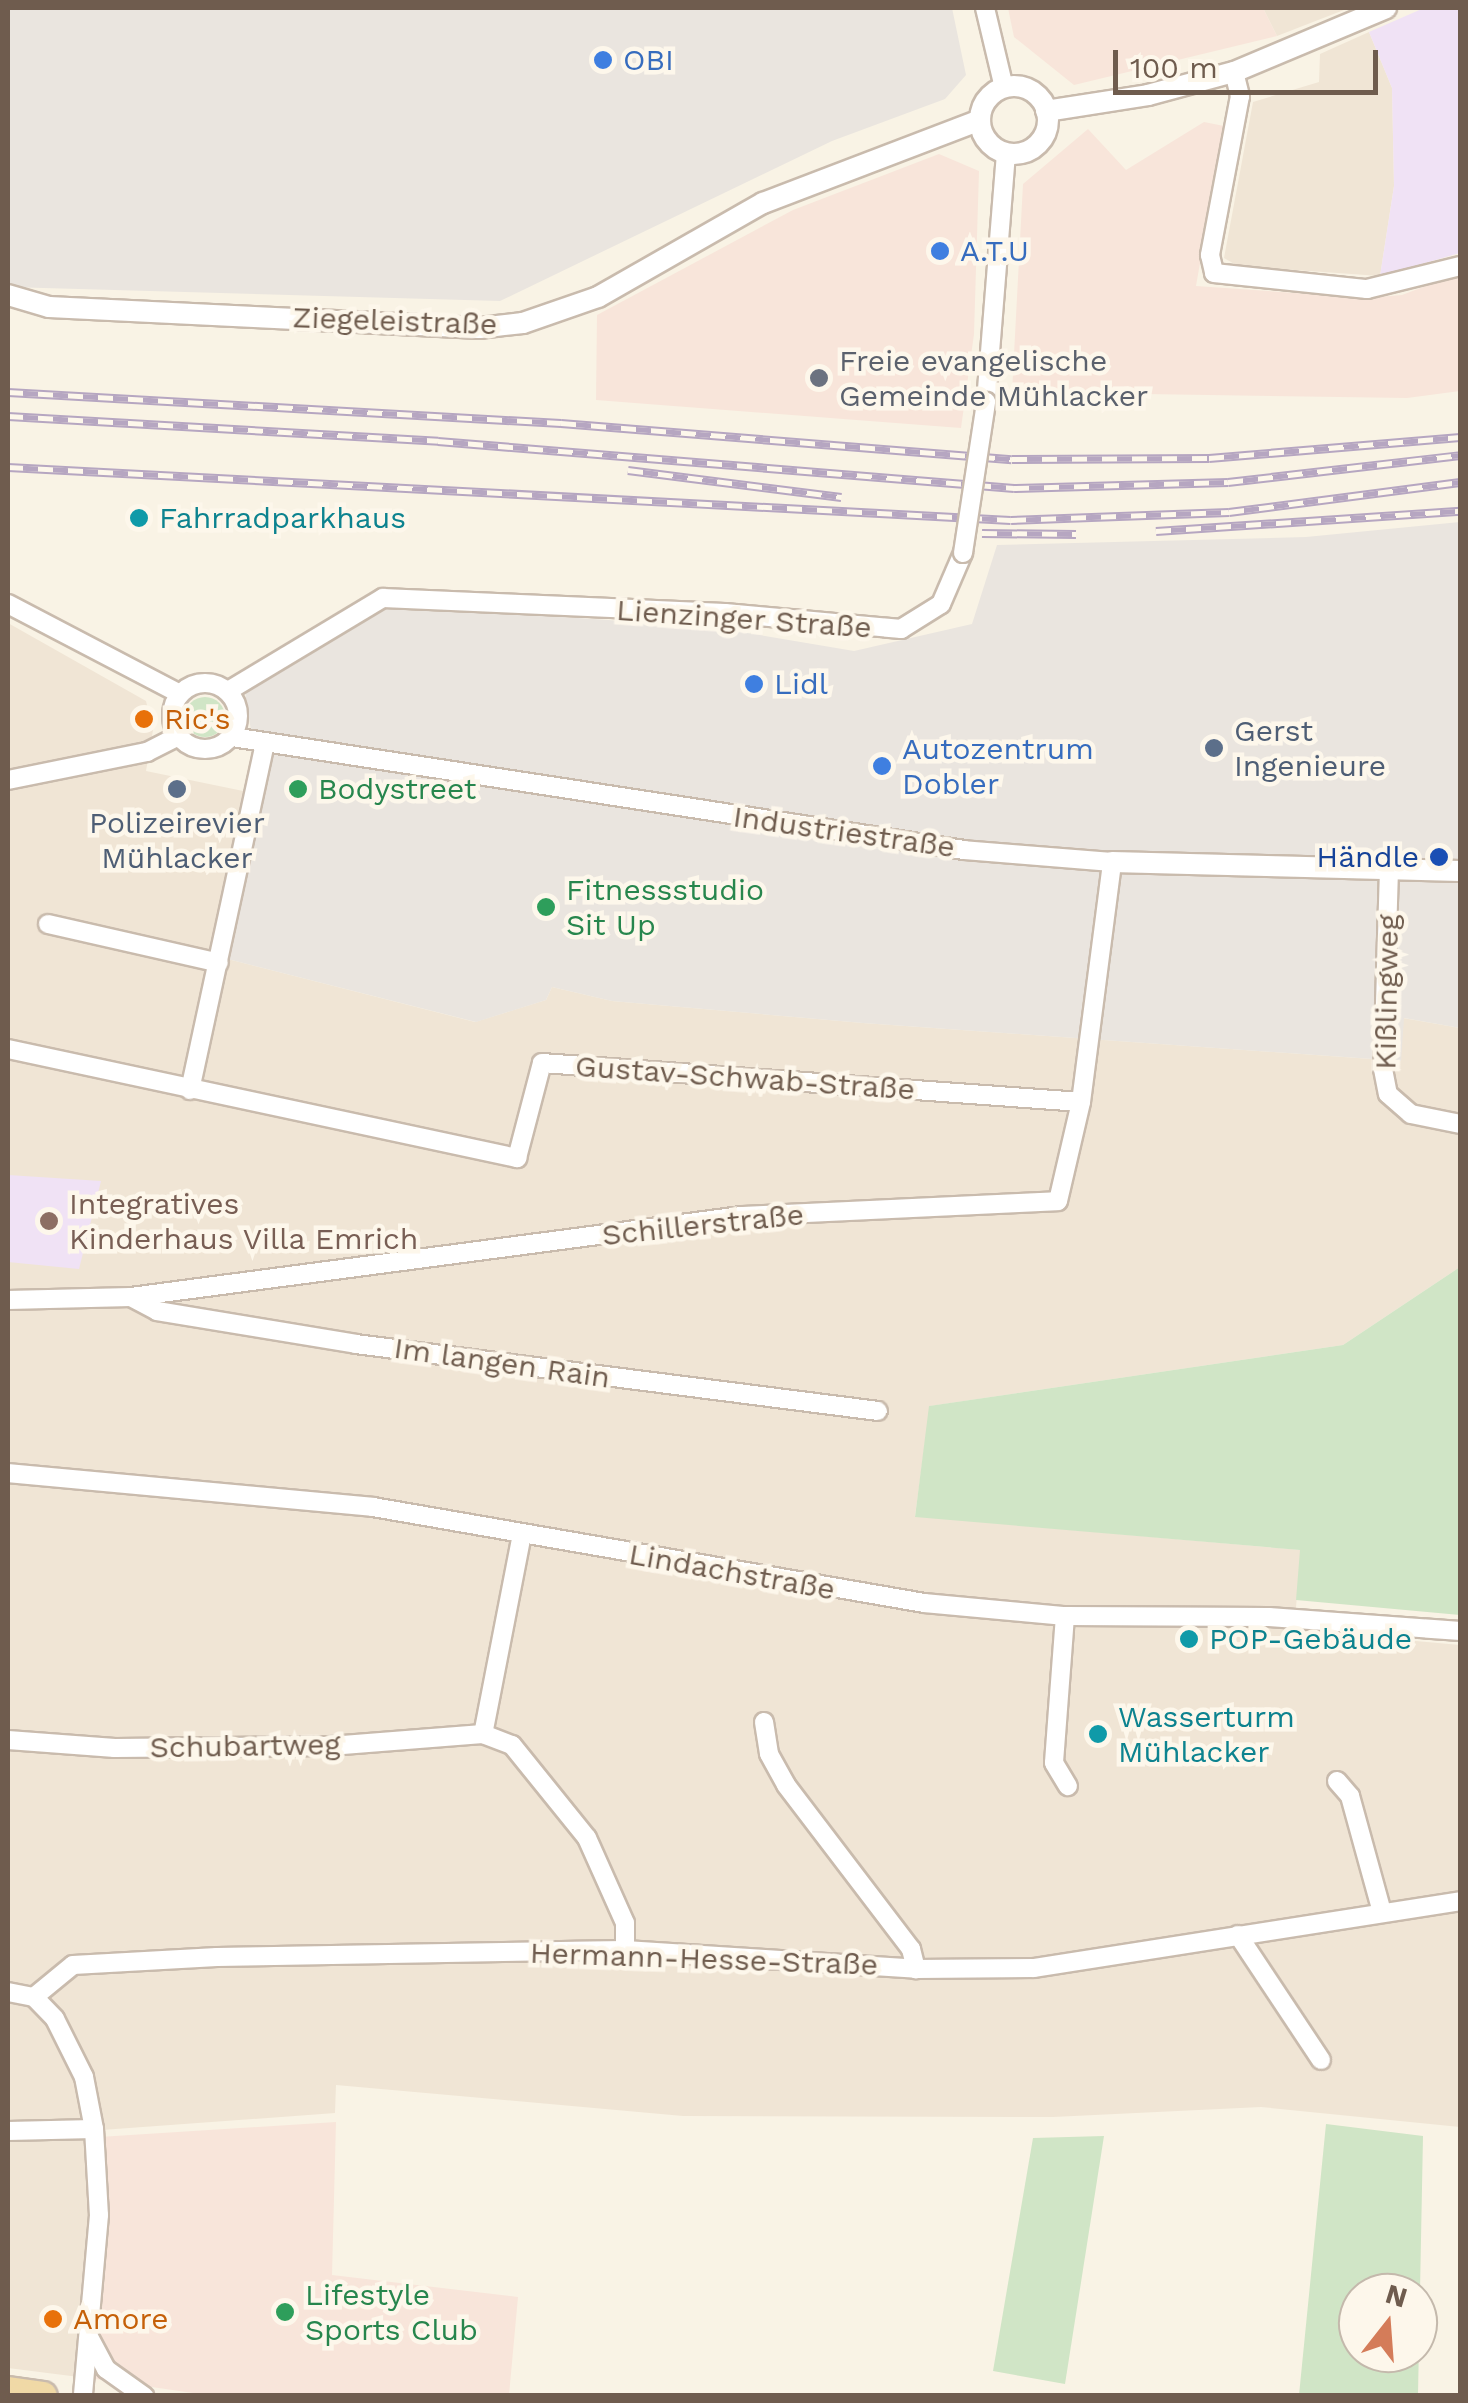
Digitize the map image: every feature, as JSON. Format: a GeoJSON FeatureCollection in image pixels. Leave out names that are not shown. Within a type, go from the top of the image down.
{"type":"FeatureCollection","features":[{"type":"Feature","properties":{"kind":"main road"},"geometry":{"type":"LineString","coordinates":[[8,2391],[43,2396]]}},
{"type":"Feature","properties":{"kind":"street"},"geometry":{"type":"LineString","coordinates":[[985,8],[1004,88]]}},
{"type":"Feature","properties":{"kind":"street"},"geometry":{"type":"LineString","coordinates":[[1046,111],[1148,95],[1234,72],[1386,8]]}},
{"type":"Feature","properties":{"kind":"street"},"geometry":{"type":"LineString","coordinates":[[1234,72],[1240,96],[1210,255],[1214,273],[1367,289],[1460,266]]}},
{"type":"Feature","properties":{"kind":"street"},"geometry":{"type":"LineString","coordinates":[[1004,88],[1034,93],[1046,111],[1038,144],[1006,153],[987,142],[980,120],[986,100],[1004,88]]}},
{"type":"Feature","properties":{"kind":"street","name":"Ziegeleistraße"},"geometry":{"type":"LineString","coordinates":[[8,295],[49,306],[479,328],[522,323],[598,297],[763,203],[980,120]]}},
{"type":"Feature","properties":{"kind":"street","name":"Lienzinger Straße"},"geometry":{"type":"LineString","coordinates":[[228,691],[383,598],[725,613],[900,629],[941,604],[963,553],[986,402],[1006,153]]}},
{"type":"Feature","properties":{"kind":"street"},"geometry":{"type":"LineString","coordinates":[[8,604],[180,694]]}},
{"type":"Feature","properties":{"kind":"street"},"geometry":{"type":"LineString","coordinates":[[198,684],[228,691],[238,708],[232,736],[205,750],[178,736],[172,719],[180,694],[198,684]]}},
{"type":"Feature","properties":{"kind":"street"},"geometry":{"type":"LineString","coordinates":[[8,780],[147,752],[178,736]]}},
{"type":"Feature","properties":{"kind":"street","name":"Industriestraße"},"geometry":{"type":"LineString","coordinates":[[232,736],[964,850],[1112,862],[1460,871]]}},
{"type":"Feature","properties":{"kind":"street"},"geometry":{"type":"LineString","coordinates":[[8,1049],[190,1090],[265,743]]}},
{"type":"Feature","properties":{"kind":"street","name":"Schillerstraße"},"geometry":{"type":"LineString","coordinates":[[8,1300],[131,1297],[741,1216],[1051,1205],[1061,1192],[1081,1102],[1112,862]]}},
{"type":"Feature","properties":{"kind":"street","name":"Kißlingweg"},"geometry":{"type":"LineString","coordinates":[[1389,868],[1383,1069],[1388,1094],[1410,1114],[1460,1124]]}},
{"type":"Feature","properties":{"kind":"street"},"geometry":{"type":"LineString","coordinates":[[48,924],[219,963]]}},
{"type":"Feature","properties":{"kind":"street","name":"Gustav-Schwab-Straße"},"geometry":{"type":"LineString","coordinates":[[190,1090],[517,1158],[542,1063],[1081,1102]]}},
{"type":"Feature","properties":{"kind":"street","name":"Im langen Rain"},"geometry":{"type":"LineString","coordinates":[[131,1297],[158,1311],[338,1341],[878,1411]]}},
{"type":"Feature","properties":{"kind":"street","name":"Lindachstraße"},"geometry":{"type":"LineString","coordinates":[[8,1473],[373,1507],[891,1599],[1064,1616],[1269,1617],[1460,1631]]}},
{"type":"Feature","properties":{"kind":"street"},"geometry":{"type":"LineString","coordinates":[[522,1534],[483,1734],[512,1745],[587,1838],[625,1923],[625,1950]]}},
{"type":"Feature","properties":{"kind":"street"},"geometry":{"type":"LineString","coordinates":[[1064,1616],[1054,1763],[1068,1786]]}},
{"type":"Feature","properties":{"kind":"street"},"geometry":{"type":"LineString","coordinates":[[764,1722],[769,1754],[786,1785],[911,1949],[916,1969]]}},
{"type":"Feature","properties":{"kind":"street","name":"Schubartweg"},"geometry":{"type":"LineString","coordinates":[[8,1740],[115,1748],[330,1746],[483,1734]]}},
{"type":"Feature","properties":{"kind":"street"},"geometry":{"type":"LineString","coordinates":[[1338,1780],[1350,1796],[1382,1912]]}},
{"type":"Feature","properties":{"kind":"street","name":"Hermann-Hesse-Straße"},"geometry":{"type":"LineString","coordinates":[[34,1997],[73,1965],[625,1950],[916,1969],[1034,1968],[1382,1912],[1459,1904]]}},
{"type":"Feature","properties":{"kind":"street"},"geometry":{"type":"LineString","coordinates":[[1238,1935],[1321,2060]]}},
{"type":"Feature","properties":{"kind":"street"},"geometry":{"type":"LineString","coordinates":[[8,1992],[34,1997],[70,2044],[94,2129],[99,2215],[83,2396]]}},
{"type":"Feature","properties":{"kind":"street"},"geometry":{"type":"LineString","coordinates":[[8,2131],[94,2129]]}},
{"type":"Feature","properties":{"kind":"street"},"geometry":{"type":"LineString","coordinates":[[89,2337],[106,2369],[144,2396]]}},
{"type":"Feature","properties":{"kind":"shaded area"},"geometry":{"type":"Polygon","coordinates":[[[8,8],[952,8],[966,75],[945,99],[832,141],[500,301],[8,287],[8,8]]]}},
{"type":"Feature","properties":{"kind":"shaded area"},"geometry":{"type":"Polygon","coordinates":[[[1008,8],[1263,8],[1277,36],[1074,85],[1014,37],[1008,8]]]}},
{"type":"Feature","properties":{"kind":"shaded area"},"geometry":{"type":"Polygon","coordinates":[[[1263,8],[1349,8],[1277,36],[1263,8]]]}},
{"type":"Feature","properties":{"kind":"shaded area"},"geometry":{"type":"Polygon","coordinates":[[[1424,8],[1460,8],[1460,253],[1380,276],[1394,186],[1392,88],[1369,32],[1424,8]]]}},
{"type":"Feature","properties":{"kind":"shaded area"},"geometry":{"type":"Polygon","coordinates":[[[1369,32],[1392,88],[1394,186],[1380,276],[1238,266],[1224,258],[1253,102],[1319,82],[1320,54],[1369,32]]]}},
{"type":"Feature","properties":{"kind":"shaded area"},"geometry":{"type":"Polygon","coordinates":[[[1204,122],[1224,126],[1196,286],[1367,298],[1402,295],[1460,273],[1460,391],[1407,398],[1012,392],[1023,184],[1088,129],[1126,170],[1204,122]]]}},
{"type":"Feature","properties":{"kind":"shaded area"},"geometry":{"type":"Polygon","coordinates":[[[939,154],[979,171],[974,334],[961,428],[596,400],[597,315],[793,210],[939,154]]]}},
{"type":"Feature","properties":{"kind":"shaded area"},"geometry":{"type":"Polygon","coordinates":[[[1460,522],[1460,1028],[1404,1018],[1401,1061],[863,1023],[612,1001],[552,987],[546,1000],[476,1022],[208,954],[256,764],[245,691],[387,605],[712,627],[854,651],[972,624],[997,545],[1306,537],[1460,522]]]}},
{"type":"Feature","properties":{"kind":"shaded area"},"geometry":{"type":"Polygon","coordinates":[[[8,623],[146,701],[153,730],[146,771],[248,792],[208,954],[475,1022],[546,1000],[552,987],[612,1001],[863,1023],[1400,1061],[1403,1018],[1460,1028],[1460,1267],[1343,1345],[930,1406],[915,1516],[1301,1550],[1294,1630],[1460,1645],[1460,2127],[1261,2107],[1053,2117],[683,2116],[336,2085],[335,2113],[88,2131],[92,2184],[79,2377],[8,2368],[8,623]]]}},
{"type":"Feature","properties":{"kind":"shaded area","name":"Integratives Kinderhaus Villa Emrich"},"geometry":{"type":"Polygon","coordinates":[[[8,1175],[101,1181],[79,1269],[8,1262],[8,1175]]]}},
{"type":"Feature","properties":{"kind":"shaded area"},"geometry":{"type":"Polygon","coordinates":[[[336,2122],[332,2275],[518,2297],[509,2395],[214,2396],[89,2378],[99,2137],[336,2122]]]}},
{"type":"Feature","properties":{"kind":"green space"},"geometry":{"type":"Polygon","coordinates":[[[205,697],[219,703],[225,717],[219,731],[205,737],[191,731],[185,717],[191,703],[205,697]]]}},
{"type":"Feature","properties":{"kind":"green space"},"geometry":{"type":"Polygon","coordinates":[[[1460,1267],[1460,1615],[1296,1600],[1300,1550],[915,1517],[929,1406],[1343,1345],[1460,1267]]]}},
{"type":"Feature","properties":{"kind":"green space"},"geometry":{"type":"Polygon","coordinates":[[[1326,2124],[1423,2136],[1420,2273],[1338,2273],[1338,2373],[1418,2373],[1418,2395],[1299,2395],[1326,2124]]]}},
{"type":"Feature","properties":{"kind":"green space"},"geometry":{"type":"Polygon","coordinates":[[[1104,2136],[1065,2384],[993,2371],[1033,2138],[1104,2136]]]}},
{"type":"Feature","properties":{"kind":"railway"},"geometry":{"type":"LineString","coordinates":[[8,392],[561,423],[1012,459],[1209,458],[1460,437]]}},
{"type":"Feature","properties":{"kind":"railway"},"geometry":{"type":"LineString","coordinates":[[8,416],[438,441],[1014,488],[1228,482],[1460,455]]}},
{"type":"Feature","properties":{"kind":"railway"},"geometry":{"type":"LineString","coordinates":[[8,467],[1011,520],[1229,512],[1460,482]]}},
{"type":"Feature","properties":{"kind":"railway"},"geometry":{"type":"LineString","coordinates":[[628,470],[841,497]]}},
{"type":"Feature","properties":{"kind":"railway"},"geometry":{"type":"LineString","coordinates":[[1156,531],[1460,511]]}},
{"type":"Feature","properties":{"kind":"railway"},"geometry":{"type":"LineString","coordinates":[[982,533],[1076,534]]}},
{"type":"Feature","properties":{"kind":"place","name":"OBI"},"geometry":{"type":"Point","coordinates":[603,60]}},
{"type":"Feature","properties":{"kind":"place","name":"A.T.U"},"geometry":{"type":"Point","coordinates":[940,251]}},
{"type":"Feature","properties":{"kind":"place","name":"Freie evangelische Gemeinde Mühlacker"},"geometry":{"type":"Point","coordinates":[819,378]}},
{"type":"Feature","properties":{"kind":"place","name":"Fahrradparkhaus"},"geometry":{"type":"Point","coordinates":[139,518]}},
{"type":"Feature","properties":{"kind":"place","name":"Lidl"},"geometry":{"type":"Point","coordinates":[754,684]}},
{"type":"Feature","properties":{"kind":"place","name":"Ric's"},"geometry":{"type":"Point","coordinates":[144,719]}},
{"type":"Feature","properties":{"kind":"place","name":"Gerst Ingenieure"},"geometry":{"type":"Point","coordinates":[1214,748]}},
{"type":"Feature","properties":{"kind":"place","name":"Autozentrum Dobler"},"geometry":{"type":"Point","coordinates":[882,766]}},
{"type":"Feature","properties":{"kind":"place","name":"Polizeirevier Mühlacker"},"geometry":{"type":"Point","coordinates":[177,789]}},
{"type":"Feature","properties":{"kind":"place","name":"Bodystreet"},"geometry":{"type":"Point","coordinates":[298,789]}},
{"type":"Feature","properties":{"kind":"place","name":"Händle"},"geometry":{"type":"Point","coordinates":[1439,857]}},
{"type":"Feature","properties":{"kind":"place","name":"Fitnessstudio Sit Up"},"geometry":{"type":"Point","coordinates":[546,907]}},
{"type":"Feature","properties":{"kind":"place","name":"Integratives Kinderhaus Villa Emrich"},"geometry":{"type":"Point","coordinates":[49,1221]}},
{"type":"Feature","properties":{"kind":"place","name":"POP-Gebäude"},"geometry":{"type":"Point","coordinates":[1189,1639]}},
{"type":"Feature","properties":{"kind":"place","name":"Wasserturm Mühlacker"},"geometry":{"type":"Point","coordinates":[1098,1734]}},
{"type":"Feature","properties":{"kind":"place","name":"Lifestyle Sports Club"},"geometry":{"type":"Point","coordinates":[285,2312]}},
{"type":"Feature","properties":{"kind":"place","name":"Amore"},"geometry":{"type":"Point","coordinates":[53,2319]}}]}
